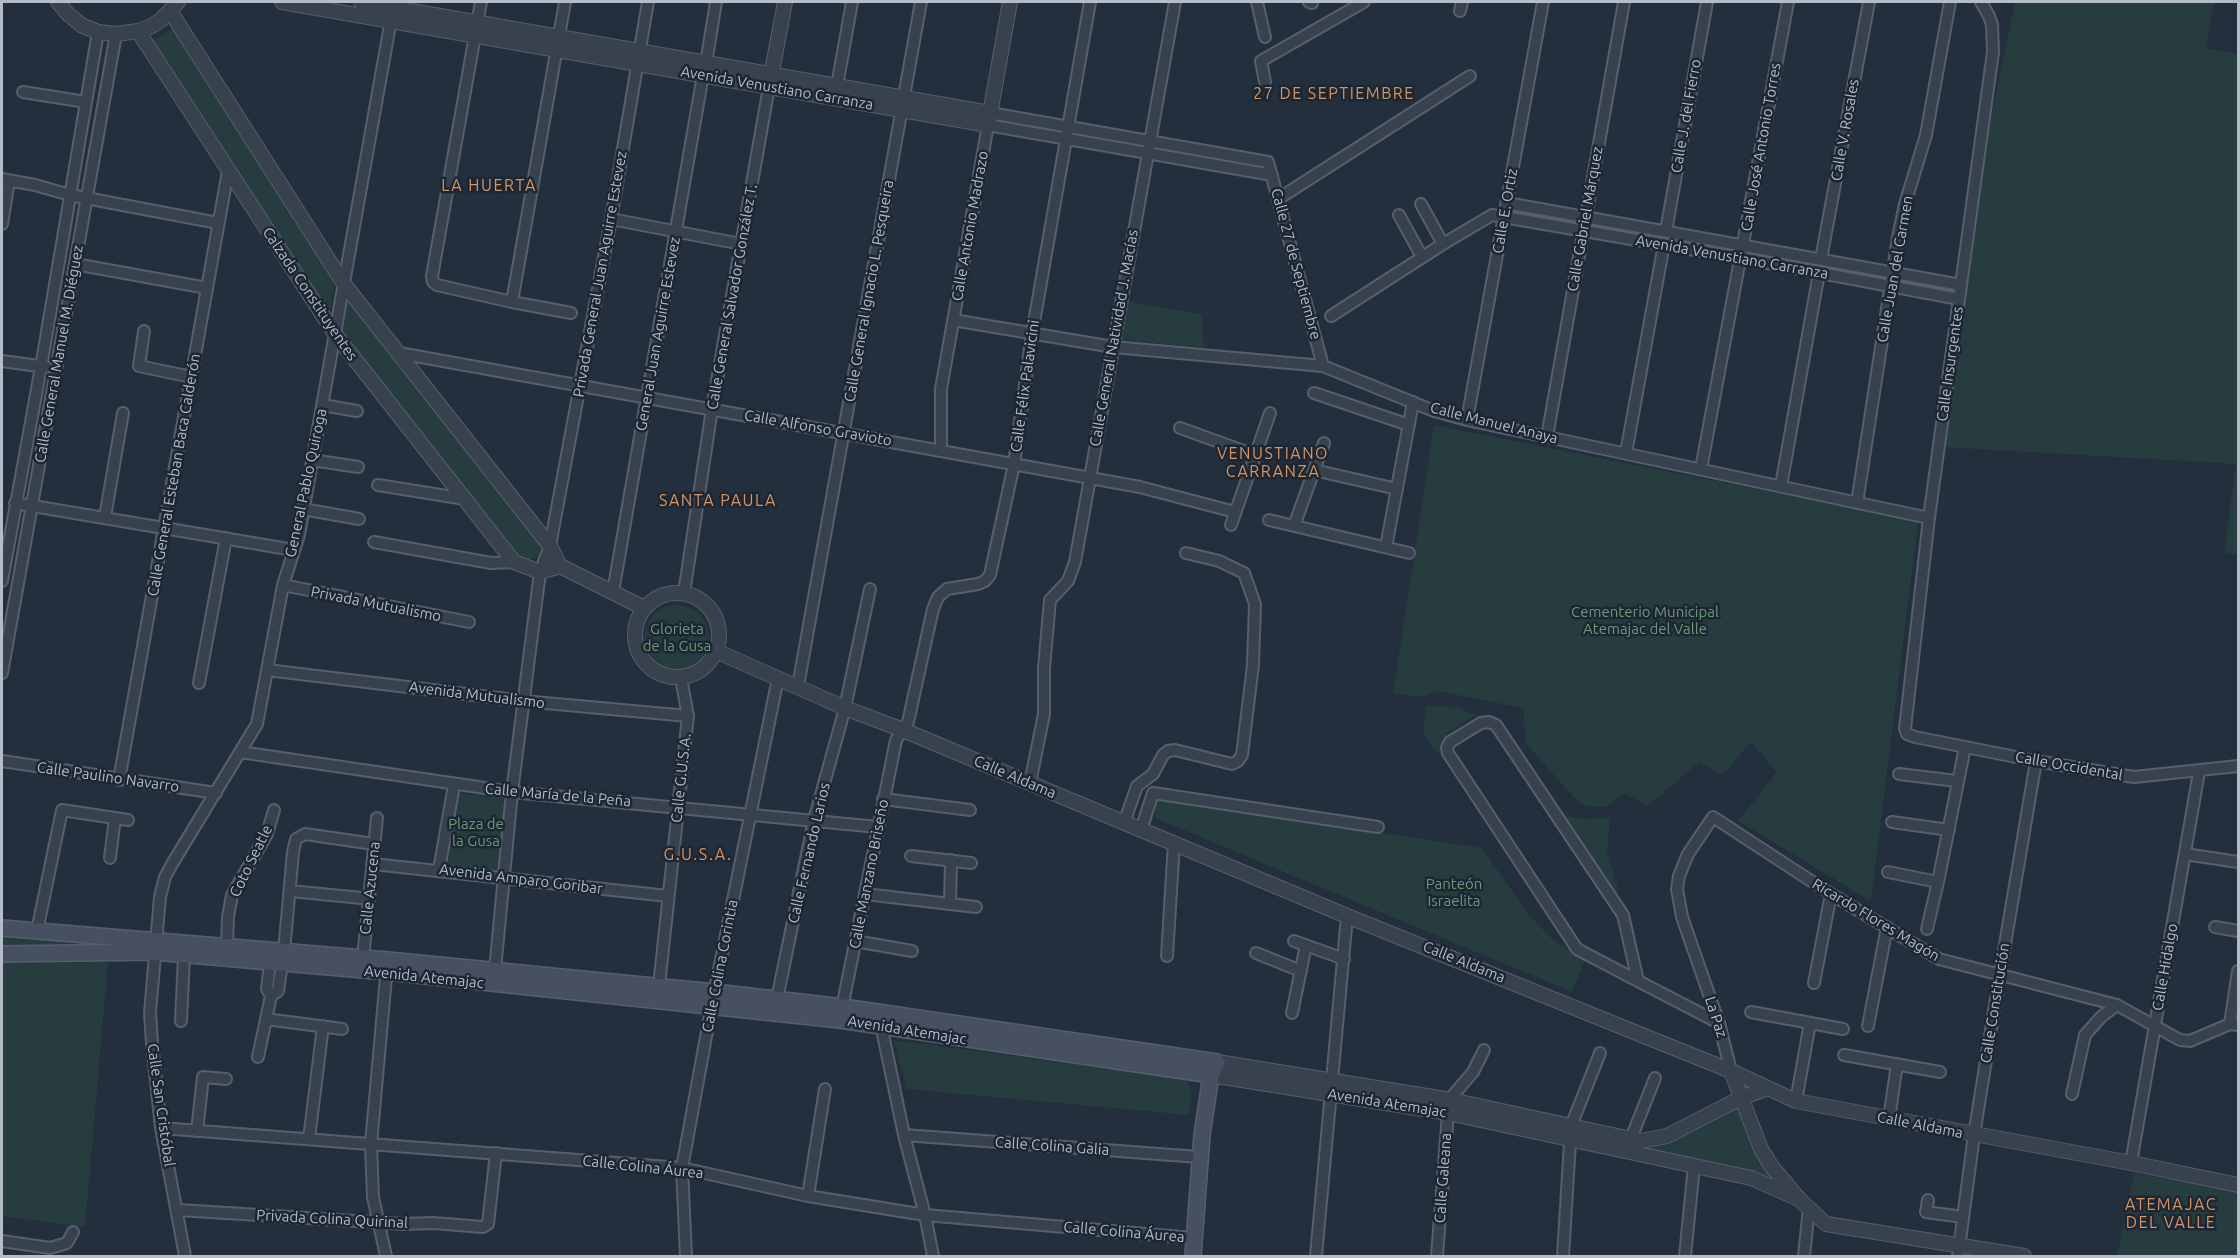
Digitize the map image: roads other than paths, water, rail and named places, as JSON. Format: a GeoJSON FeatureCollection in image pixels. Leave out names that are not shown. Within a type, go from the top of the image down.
{"type":"FeatureCollection","features":[{"type":"Feature","properties":{"kind":"main road","name":"Avenida Atemajac"},"geometry":{"type":"LineString","coordinates":[[2,928],[154,947],[184,956],[495,970],[659,986],[713,999],[777,999],[841,1013]]}},
{"type":"Feature","properties":{"kind":"main road","name":"Avenida Atemajac"},"geometry":{"type":"LineString","coordinates":[[2,954],[154,947],[227,947],[278,959],[363,958],[387,966],[841,1013],[1214,1068]]}},
{"type":"Feature","properties":{"kind":"main road"},"geometry":{"type":"LineString","coordinates":[[1192,1257],[1199,1157],[1214,1068]]}},
{"type":"Feature","properties":{"kind":"street"},"geometry":{"type":"LineString","coordinates":[[58,2],[81,25],[98,32],[116,34],[150,27],[174,6],[344,284],[550,546],[560,566],[644,608]]}},
{"type":"Feature","properties":{"kind":"street","name":"Avenida Venustiano Carranza"},"geometry":{"type":"LineString","coordinates":[[282,2],[393,10]]}},
{"type":"Feature","properties":{"kind":"street","name":"Avenida Venustiano Carranza"},"geometry":{"type":"LineString","coordinates":[[361,2],[476,29],[989,119],[1066,139],[1272,175]]}},
{"type":"Feature","properties":{"kind":"street"},"geometry":{"type":"LineString","coordinates":[[481,2],[432,276],[433,282],[437,285],[512,302],[570,313]]}},
{"type":"Feature","properties":{"kind":"street"},"geometry":{"type":"LineString","coordinates":[[512,302],[566,2]]}},
{"type":"Feature","properties":{"kind":"street","name":"Privada General Juan Aguirre Estevez"},"geometry":{"type":"LineString","coordinates":[[495,970],[512,792],[540,572],[550,546],[611,219],[648,2]]}},
{"type":"Feature","properties":{"kind":"street","name":"General Juan Aguirre Estevez"},"geometry":{"type":"LineString","coordinates":[[613,592],[716,2]]}},
{"type":"Feature","properties":{"kind":"street","name":"Calle General Salvador González T."},"geometry":{"type":"LineString","coordinates":[[684,593],[712,409],[785,2]]}},
{"type":"Feature","properties":{"kind":"street"},"geometry":{"type":"LineString","coordinates":[[837,86],[852,2]]}},
{"type":"Feature","properties":{"kind":"street","name":"Calle General Ignacio L. Pesqueira"},"geometry":{"type":"LineString","coordinates":[[798,686],[921,2]]}},
{"type":"Feature","properties":{"kind":"street","name":"Calle Antonio Madrazo"},"geometry":{"type":"LineString","coordinates":[[940,451],[940,389],[1010,2]]}},
{"type":"Feature","properties":{"kind":"street","name":"Calle Félix Palavicini"},"geometry":{"type":"LineString","coordinates":[[903,730],[908,722],[938,597],[947,589],[985,581],[990,574],[1014,464],[1032,334],[1090,2]]}},
{"type":"Feature","properties":{"kind":"street","name":"Calle General Natividad J. Macías"},"geometry":{"type":"LineString","coordinates":[[1030,783],[1044,714],[1044,668],[1050,600],[1068,581],[1075,562],[1175,2]]}},
{"type":"Feature","properties":{"kind":"street"},"geometry":{"type":"LineString","coordinates":[[1257,2],[1265,37]]}},
{"type":"Feature","properties":{"kind":"street"},"geometry":{"type":"LineString","coordinates":[[1265,82],[1261,61],[1364,2]]}},
{"type":"Feature","properties":{"kind":"street","name":"Calle E. Ortiz"},"geometry":{"type":"LineString","coordinates":[[1467,420],[1543,2]]}},
{"type":"Feature","properties":{"kind":"street","name":"Calle Gabriel Márquez"},"geometry":{"type":"LineString","coordinates":[[1548,437],[1582,230],[1624,2]]}},
{"type":"Feature","properties":{"kind":"street","name":"Calle J. del Fierro"},"geometry":{"type":"LineString","coordinates":[[1666,231],[1707,2]]}},
{"type":"Feature","properties":{"kind":"street","name":"Calle José Antonio Torres"},"geometry":{"type":"LineString","coordinates":[[1701,469],[1788,2]]}},
{"type":"Feature","properties":{"kind":"street","name":"Calle V. Rosales"},"geometry":{"type":"LineString","coordinates":[[1821,259],[1869,2]]}},
{"type":"Feature","properties":{"kind":"street","name":"Calle Juan del Carmen"},"geometry":{"type":"LineString","coordinates":[[1857,502],[1891,272],[1905,204],[1926,135],[1950,2]]}},
{"type":"Feature","properties":{"kind":"street","name":"Calle Insurgentes"},"geometry":{"type":"LineString","coordinates":[[1905,729],[1929,518],[1993,52],[1992,25],[1981,2]]}},
{"type":"Feature","properties":{"kind":"street","name":"General Pablo Quiroga"},"geometry":{"type":"LineString","coordinates":[[154,947],[160,897],[165,877],[257,724],[283,585],[303,509],[393,10]]}},
{"type":"Feature","properties":{"kind":"street","name":"Calzada Constituyentes"},"geometry":{"type":"LineString","coordinates":[[138,31],[335,334],[514,562]]}},
{"type":"Feature","properties":{"kind":"street","name":"Calle General Manuel M. Diéguez"},"geometry":{"type":"LineString","coordinates":[[2,581],[6,531],[15,503],[41,367],[98,32]]}},
{"type":"Feature","properties":{"kind":"street","name":"Calle General Manuel M. Diéguez"},"geometry":{"type":"LineString","coordinates":[[2,673],[116,34]]}},
{"type":"Feature","properties":{"kind":"street"},"geometry":{"type":"LineString","coordinates":[[1278,199],[1470,76]]}},
{"type":"Feature","properties":{"kind":"street","name":"Avenida Venustiano Carranza"},"geometry":{"type":"LineString","coordinates":[[770,81],[837,86],[903,104]]}},
{"type":"Feature","properties":{"kind":"street"},"geometry":{"type":"LineString","coordinates":[[23,92],[86,102]]}},
{"type":"Feature","properties":{"kind":"street","name":"Avenida Venustiano Carranza"},"geometry":{"type":"LineString","coordinates":[[989,119],[1068,126],[1268,162]]}},
{"type":"Feature","properties":{"kind":"street","name":"Calle 27 de Septiembre"},"geometry":{"type":"LineString","coordinates":[[1268,162],[1323,366]]}},
{"type":"Feature","properties":{"kind":"street","name":"Calle General Esteban Baca Calderón"},"geometry":{"type":"LineString","coordinates":[[119,780],[228,171]]}},
{"type":"Feature","properties":{"kind":"street"},"geometry":{"type":"LineString","coordinates":[[2,224],[5,180],[35,185],[70,195],[219,223]]}},
{"type":"Feature","properties":{"kind":"street","name":"Avenida Venustiano Carranza"},"geometry":{"type":"LineString","coordinates":[[1507,203],[1961,285]]}},
{"type":"Feature","properties":{"kind":"street"},"geometry":{"type":"LineString","coordinates":[[1421,204],[1443,244]]}},
{"type":"Feature","properties":{"kind":"street"},"geometry":{"type":"LineString","coordinates":[[1400,215],[1422,257]]}},
{"type":"Feature","properties":{"kind":"street"},"geometry":{"type":"LineString","coordinates":[[1331,316],[1492,215],[1504,217]]}},
{"type":"Feature","properties":{"kind":"street","name":"Avenida Venustiano Carranza"},"geometry":{"type":"LineString","coordinates":[[1504,217],[1664,244],[1959,299]]}},
{"type":"Feature","properties":{"kind":"street"},"geometry":{"type":"LineString","coordinates":[[611,219],[741,244]]}},
{"type":"Feature","properties":{"kind":"street"},"geometry":{"type":"LineString","coordinates":[[1626,453],[1664,244]]}},
{"type":"Feature","properties":{"kind":"street"},"geometry":{"type":"LineString","coordinates":[[75,264],[207,288]]}},
{"type":"Feature","properties":{"kind":"street"},"geometry":{"type":"LineString","coordinates":[[1781,486],[1819,273]]}},
{"type":"Feature","properties":{"kind":"street","name":"Calle Manuel Anaya"},"geometry":{"type":"LineString","coordinates":[[953,320],[1113,347],[1323,366],[1434,411],[1467,420],[1929,518]]}},
{"type":"Feature","properties":{"kind":"street"},"geometry":{"type":"LineString","coordinates":[[144,331],[139,366],[191,377]]}},
{"type":"Feature","properties":{"kind":"street","name":"Calle Alfonso Gravioto"},"geometry":{"type":"LineString","coordinates":[[399,353],[1140,487],[1235,512]]}},
{"type":"Feature","properties":{"kind":"street"},"geometry":{"type":"LineString","coordinates":[[2,361],[56,368]]}},
{"type":"Feature","properties":{"kind":"street"},"geometry":{"type":"LineString","coordinates":[[1314,393],[1409,424]]}},
{"type":"Feature","properties":{"kind":"street"},"geometry":{"type":"LineString","coordinates":[[1386,547],[1413,402]]}},
{"type":"Feature","properties":{"kind":"street"},"geometry":{"type":"LineString","coordinates":[[322,405],[357,411]]}},
{"type":"Feature","properties":{"kind":"street"},"geometry":{"type":"LineString","coordinates":[[105,517],[123,413]]}},
{"type":"Feature","properties":{"kind":"street"},"geometry":{"type":"LineString","coordinates":[[1231,525],[1270,413]]}},
{"type":"Feature","properties":{"kind":"street"},"geometry":{"type":"LineString","coordinates":[[1180,428],[1255,454]]}},
{"type":"Feature","properties":{"kind":"street"},"geometry":{"type":"LineString","coordinates":[[1294,526],[1324,442]]}},
{"type":"Feature","properties":{"kind":"street"},"geometry":{"type":"LineString","coordinates":[[312,460],[358,467]]}},
{"type":"Feature","properties":{"kind":"street"},"geometry":{"type":"LineString","coordinates":[[1314,470],[1397,489]]}},
{"type":"Feature","properties":{"kind":"street"},"geometry":{"type":"LineString","coordinates":[[378,484],[465,499]]}},
{"type":"Feature","properties":{"kind":"street"},"geometry":{"type":"LineString","coordinates":[[15,503],[294,550]]}},
{"type":"Feature","properties":{"kind":"street"},"geometry":{"type":"LineString","coordinates":[[303,509],[359,519]]}},
{"type":"Feature","properties":{"kind":"street"},"geometry":{"type":"LineString","coordinates":[[1269,520],[1409,553]]}},
{"type":"Feature","properties":{"kind":"street"},"geometry":{"type":"LineString","coordinates":[[199,683],[226,538]]}},
{"type":"Feature","properties":{"kind":"street"},"geometry":{"type":"LineString","coordinates":[[374,542],[491,562],[514,562],[540,572],[560,566]]}},
{"type":"Feature","properties":{"kind":"street"},"geometry":{"type":"LineString","coordinates":[[1124,823],[1137,786],[1153,774],[1162,755],[1168,751],[1175,750],[1232,764],[1242,755],[1253,665],[1255,604],[1244,573],[1219,561],[1186,553]]}},
{"type":"Feature","properties":{"kind":"street","name":"Privada Mutualismo"},"geometry":{"type":"LineString","coordinates":[[283,585],[469,622]]}},
{"type":"Feature","properties":{"kind":"street","name":"Calle Fernando Larios"},"geometry":{"type":"LineString","coordinates":[[777,999],[814,820],[845,708],[870,589]]}},
{"type":"Feature","properties":{"kind":"street"},"geometry":{"type":"LineString","coordinates":[[684,593],[706,604],[714,615],[719,633],[716,651],[711,661],[702,669],[681,678],[653,671],[636,649],[634,634],[637,621],[644,608],[662,596],[684,593]]}},
{"type":"Feature","properties":{"kind":"street","name":"Calle Aldama"},"geometry":{"type":"LineString","coordinates":[[716,651],[845,708],[903,730],[1347,916],[1731,1071],[1796,1101],[2238,1185]]}},
{"type":"Feature","properties":{"kind":"street","name":"Avenida Mutualismo"},"geometry":{"type":"LineString","coordinates":[[267,670],[523,701],[688,716]]}},
{"type":"Feature","properties":{"kind":"street","name":"Calle G.U.S.A."},"geometry":{"type":"LineString","coordinates":[[659,986],[688,716],[681,678]]}},
{"type":"Feature","properties":{"kind":"street","name":"Calle Colina Corintia"},"geometry":{"type":"LineString","coordinates":[[686,1257],[682,1168],[713,999],[778,678]]}},
{"type":"Feature","properties":{"kind":"street"},"geometry":{"type":"LineString","coordinates":[[1638,981],[1623,915],[1496,724],[1480,723],[1450,742],[1448,753],[1577,949],[1638,981],[1719,1023]]}},
{"type":"Feature","properties":{"kind":"street","name":"Calle Occidental"},"geometry":{"type":"LineString","coordinates":[[1905,729],[1907,734],[1915,737],[2036,761],[2134,777],[2199,772],[2238,766]]}},
{"type":"Feature","properties":{"kind":"street","name":"Calle Manzano Briseño"},"geometry":{"type":"LineString","coordinates":[[841,1013],[883,799],[896,740],[903,730]]}},
{"type":"Feature","properties":{"kind":"street"},"geometry":{"type":"LineString","coordinates":[[1927,928],[1965,747]]}},
{"type":"Feature","properties":{"kind":"street","name":"Calle María de la Peña"},"geometry":{"type":"LineString","coordinates":[[240,752],[512,792],[878,826]]}},
{"type":"Feature","properties":{"kind":"street","name":"Calle Paulino Navarro"},"geometry":{"type":"LineString","coordinates":[[2,761],[216,793]]}},
{"type":"Feature","properties":{"kind":"street","name":"Calle Constitución"},"geometry":{"type":"LineString","coordinates":[[1959,1251],[1974,1135],[2036,761]]}},
{"type":"Feature","properties":{"kind":"street","name":"Calle Hidalgo"},"geometry":{"type":"LineString","coordinates":[[2131,1163],[2199,772]]}},
{"type":"Feature","properties":{"kind":"street"},"geometry":{"type":"LineString","coordinates":[[1899,774],[1957,781]]}},
{"type":"Feature","properties":{"kind":"street"},"geometry":{"type":"LineString","coordinates":[[439,870],[454,784]]}},
{"type":"Feature","properties":{"kind":"street"},"geometry":{"type":"LineString","coordinates":[[1141,830],[1154,793],[1378,827]]}},
{"type":"Feature","properties":{"kind":"street"},"geometry":{"type":"LineString","coordinates":[[883,799],[970,810]]}},
{"type":"Feature","properties":{"kind":"street"},"geometry":{"type":"LineString","coordinates":[[37,931],[62,810],[128,820]]}},
{"type":"Feature","properties":{"kind":"street","name":"Coto Seatle"},"geometry":{"type":"LineString","coordinates":[[227,947],[228,917],[232,895],[267,834],[274,810]]}},
{"type":"Feature","properties":{"kind":"street","name":"Ricardo Flores Magón"},"geometry":{"type":"LineString","coordinates":[[1713,817],[1832,894],[1939,959],[2116,1005],[2181,1040],[2190,1041],[2234,1024]]}},
{"type":"Feature","properties":{"kind":"street","name":"La Paz"},"geometry":{"type":"LineString","coordinates":[[1713,817],[1688,854],[1679,876],[1677,889],[1682,917],[1719,1023],[1740,1098],[1761,1149],[1772,1167],[1804,1204]]}},
{"type":"Feature","properties":{"kind":"street"},"geometry":{"type":"LineString","coordinates":[[110,858],[115,818]]}},
{"type":"Feature","properties":{"kind":"street","name":"Calle Azucena"},"geometry":{"type":"LineString","coordinates":[[363,958],[377,818]]}},
{"type":"Feature","properties":{"kind":"street"},"geometry":{"type":"LineString","coordinates":[[1892,822],[1949,830]]}},
{"type":"Feature","properties":{"kind":"street"},"geometry":{"type":"LineString","coordinates":[[258,1057],[271,996],[267,989],[278,959],[290,891],[296,839],[301,835],[367,843]]}},
{"type":"Feature","properties":{"kind":"street"},"geometry":{"type":"LineString","coordinates":[[1167,956],[1174,843]]}},
{"type":"Feature","properties":{"kind":"street"},"geometry":{"type":"LineString","coordinates":[[2185,854],[2238,862]]}},
{"type":"Feature","properties":{"kind":"street"},"geometry":{"type":"LineString","coordinates":[[911,856],[971,862]]}},
{"type":"Feature","properties":{"kind":"street"},"geometry":{"type":"LineString","coordinates":[[950,904],[951,860]]}},
{"type":"Feature","properties":{"kind":"street","name":"Avenida Amparo Goribar"},"geometry":{"type":"LineString","coordinates":[[373,864],[668,896]]}},
{"type":"Feature","properties":{"kind":"street"},"geometry":{"type":"LineString","coordinates":[[1888,872],[1938,882]]}},
{"type":"Feature","properties":{"kind":"street"},"geometry":{"type":"LineString","coordinates":[[290,891],[362,898]]}},
{"type":"Feature","properties":{"kind":"street"},"geometry":{"type":"LineString","coordinates":[[865,894],[976,907]]}},
{"type":"Feature","properties":{"kind":"street"},"geometry":{"type":"LineString","coordinates":[[1814,983],[1832,894]]}},
{"type":"Feature","properties":{"kind":"street"},"geometry":{"type":"LineString","coordinates":[[1316,1257],[1347,916]]}},
{"type":"Feature","properties":{"kind":"street"},"geometry":{"type":"LineString","coordinates":[[1868,1026],[1887,927]]}},
{"type":"Feature","properties":{"kind":"street"},"geometry":{"type":"LineString","coordinates":[[2215,927],[2238,931]]}},
{"type":"Feature","properties":{"kind":"street"},"geometry":{"type":"LineString","coordinates":[[855,941],[912,951]]}},
{"type":"Feature","properties":{"kind":"street"},"geometry":{"type":"LineString","coordinates":[[1294,941],[1344,959]]}},
{"type":"Feature","properties":{"kind":"street"},"geometry":{"type":"LineString","coordinates":[[1292,1013],[1306,945]]}},
{"type":"Feature","properties":{"kind":"street","name":"Calle San Cristóbal"},"geometry":{"type":"LineString","coordinates":[[154,947],[150,1013],[161,1128],[186,1257]]}},
{"type":"Feature","properties":{"kind":"street"},"geometry":{"type":"LineString","coordinates":[[1256,953],[1301,970]]}},
{"type":"Feature","properties":{"kind":"street"},"geometry":{"type":"LineString","coordinates":[[181,1021],[184,956]]}},
{"type":"Feature","properties":{"kind":"street"},"geometry":{"type":"LineString","coordinates":[[386,1257],[373,1197],[371,1144],[387,966]]}},
{"type":"Feature","properties":{"kind":"street"},"geometry":{"type":"LineString","coordinates":[[2234,1024],[2238,971]]}},
{"type":"Feature","properties":{"kind":"street"},"geometry":{"type":"LineString","coordinates":[[2072,1094],[2085,1035],[2100,1017],[2116,1005]]}},
{"type":"Feature","properties":{"kind":"street"},"geometry":{"type":"LineString","coordinates":[[1751,1012],[1843,1029]]}},
{"type":"Feature","properties":{"kind":"street"},"geometry":{"type":"LineString","coordinates":[[266,1018],[342,1029]]}},
{"type":"Feature","properties":{"kind":"street"},"geometry":{"type":"LineString","coordinates":[[880,1019],[933,1257]]}},
{"type":"Feature","properties":{"kind":"street"},"geometry":{"type":"LineString","coordinates":[[1796,1101],[1810,1023]]}},
{"type":"Feature","properties":{"kind":"street"},"geometry":{"type":"LineString","coordinates":[[309,1139],[323,1026]]}},
{"type":"Feature","properties":{"kind":"street"},"geometry":{"type":"LineString","coordinates":[[1448,1106],[1473,1072],[1484,1050]]}},
{"type":"Feature","properties":{"kind":"street"},"geometry":{"type":"LineString","coordinates":[[1563,1257],[1571,1133],[1600,1053]]}},
{"type":"Feature","properties":{"kind":"street"},"geometry":{"type":"LineString","coordinates":[[1844,1055],[1940,1072]]}},
{"type":"Feature","properties":{"kind":"street"},"geometry":{"type":"LineString","coordinates":[[1889,1119],[1896,1064]]}},
{"type":"Feature","properties":{"kind":"street","name":"Avenida Atemajac"},"geometry":{"type":"LineString","coordinates":[[1214,1068],[1448,1106],[1571,1133],[1694,1166],[1751,1178],[1804,1204]]}},
{"type":"Feature","properties":{"kind":"street"},"geometry":{"type":"LineString","coordinates":[[198,1131],[203,1077],[226,1078]]}},
{"type":"Feature","properties":{"kind":"street"},"geometry":{"type":"LineString","coordinates":[[1629,1141],[1655,1078]]}},
{"type":"Feature","properties":{"kind":"street","name":"Avenida Atemajac"},"geometry":{"type":"LineString","coordinates":[[1571,1133],[1629,1141],[1649,1141],[1667,1136],[1740,1098],[1768,1088]]}},
{"type":"Feature","properties":{"kind":"street"},"geometry":{"type":"LineString","coordinates":[[808,1196],[825,1089]]}},
{"type":"Feature","properties":{"kind":"street","name":"Calle Galeana"},"geometry":{"type":"LineString","coordinates":[[1437,1257],[1448,1106]]}},
{"type":"Feature","properties":{"kind":"street","name":"Calle Colina Áurea"},"geometry":{"type":"LineString","coordinates":[[161,1128],[682,1168],[808,1196],[925,1215],[1193,1238]]}},
{"type":"Feature","properties":{"kind":"street","name":"Calle Colina Galia"},"geometry":{"type":"LineString","coordinates":[[904,1135],[1199,1157]]}},
{"type":"Feature","properties":{"kind":"street","name":"Privada Colina Quirinal"},"geometry":{"type":"LineString","coordinates":[[178,1210],[377,1223],[487,1226],[496,1153]]}},
{"type":"Feature","properties":{"kind":"street"},"geometry":{"type":"LineString","coordinates":[[1685,1257],[1694,1166]]}},
{"type":"Feature","properties":{"kind":"street"},"geometry":{"type":"LineString","coordinates":[[1928,1200],[1926,1212],[1964,1217]]}},
{"type":"Feature","properties":{"kind":"street"},"geometry":{"type":"LineString","coordinates":[[1804,1204],[1826,1224],[1959,1251],[2024,1257]]}},
{"type":"Feature","properties":{"kind":"street"},"geometry":{"type":"LineString","coordinates":[[1804,1204],[1804,1257]]}},
{"type":"Feature","properties":{"kind":"street"},"geometry":{"type":"LineString","coordinates":[[2,1241],[50,1248],[67,1243],[72,1232]]}},
{"type":"Feature","properties":{"kind":"district","name":"27 DE SEPTIEMBRE"},"geometry":{"type":"Point","coordinates":[1334,94]}},
{"type":"Feature","properties":{"kind":"district","name":"LA HUERTA"},"geometry":{"type":"Point","coordinates":[489,186]}},
{"type":"Feature","properties":{"kind":"district","name":"VENUSTIANO CARRANZA"},"geometry":{"type":"Point","coordinates":[1273,463]}},
{"type":"Feature","properties":{"kind":"district","name":"SANTA PAULA"},"geometry":{"type":"Point","coordinates":[718,501]}},
{"type":"Feature","properties":{"kind":"district","name":"G.U.S.A."},"geometry":{"type":"Point","coordinates":[698,855]}},
{"type":"Feature","properties":{"kind":"district","name":"ATEMAJAC DEL VALLE"},"geometry":{"type":"Point","coordinates":[2171,1214]}},
{"type":"Feature","properties":{"kind":"park label","name":"Cementerio Municipal Atemajac del Valle"},"geometry":{"type":"Point","coordinates":[1645,620]}},
{"type":"Feature","properties":{"kind":"park label","name":"Glorieta de la Gusa"},"geometry":{"type":"Point","coordinates":[677,638]}},
{"type":"Feature","properties":{"kind":"park label","name":"Plaza de la Gusa"},"geometry":{"type":"Point","coordinates":[476,832]}},
{"type":"Feature","properties":{"kind":"park label","name":"Panteón Israelita"},"geometry":{"type":"Point","coordinates":[1454,892]}}]}
